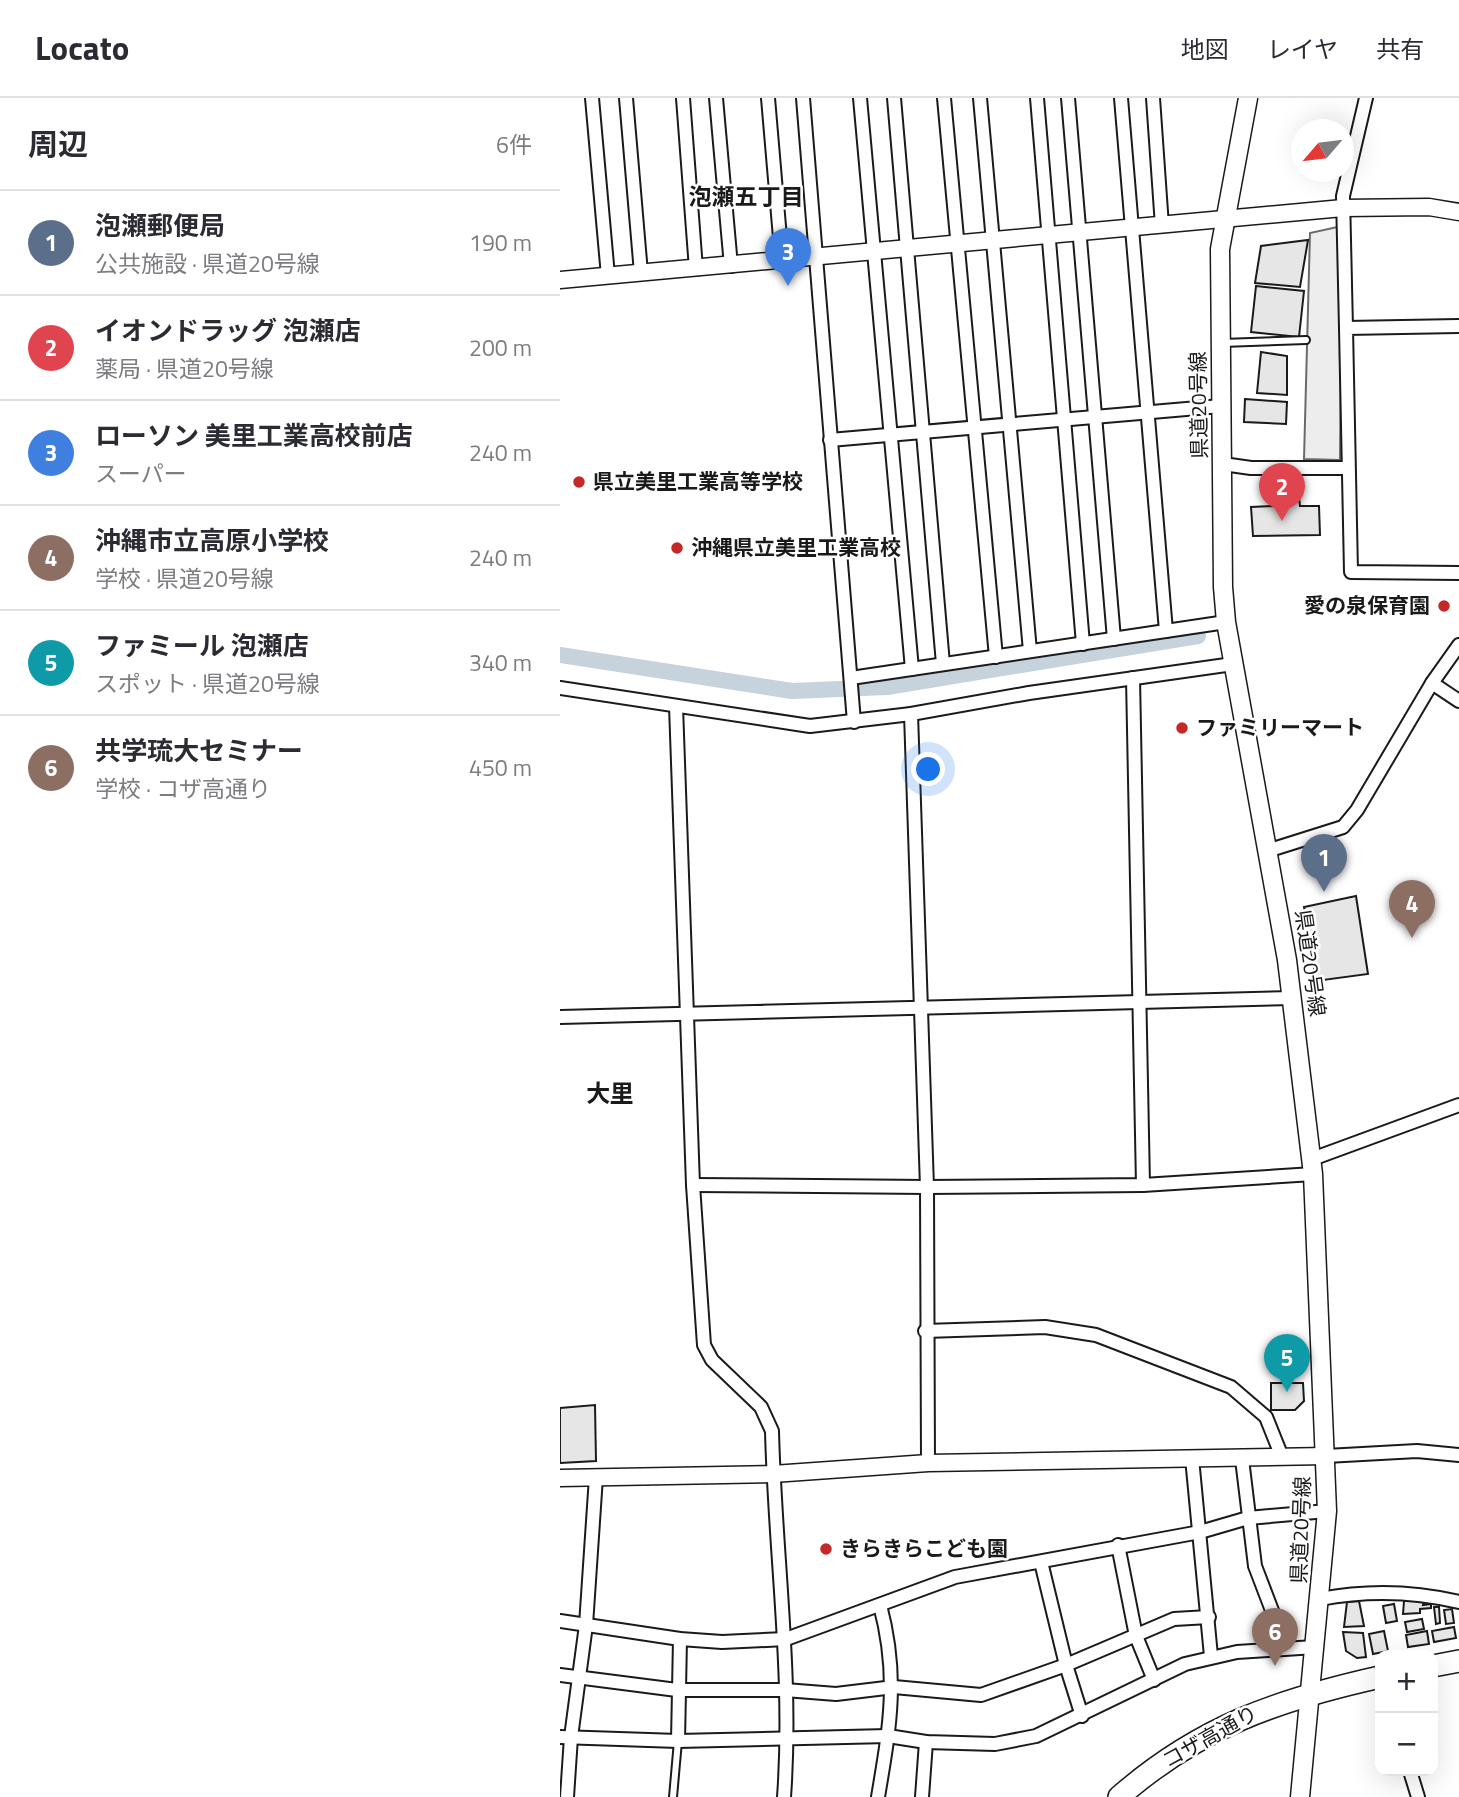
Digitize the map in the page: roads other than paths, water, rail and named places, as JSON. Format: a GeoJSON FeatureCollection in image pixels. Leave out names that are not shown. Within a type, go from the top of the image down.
{"type":"FeatureCollection","features":[{"type":"Feature","properties":{"kind":"highway"},"geometry":{"type":"LineString","coordinates":[[1438,1665],[1459,1661]]}},
{"type":"Feature","properties":{"kind":"highway","name":"コザ高通り"},"geometry":{"type":"LineString","coordinates":[[1118,1797],[1166,1759],[1217,1728],[1309,1693],[1375,1678]]}},
{"type":"Feature","properties":{"kind":"main road","name":"県道20号線"},"geometry":{"type":"LineString","coordinates":[[1248,98],[1220,249],[1226,622],[1270,850],[1293,998],[1312,1167],[1327,1511],[1300,1797]]}},
{"type":"Feature","properties":{"kind":"street"},"geometry":{"type":"LineString","coordinates":[[592,98],[608,276]]}},
{"type":"Feature","properties":{"kind":"street"},"geometry":{"type":"LineString","coordinates":[[625,98],[641,273]]}},
{"type":"Feature","properties":{"kind":"street"},"geometry":{"type":"LineString","coordinates":[[683,98],[696,269]]}},
{"type":"Feature","properties":{"kind":"street"},"geometry":{"type":"LineString","coordinates":[[716,98],[731,266]]}},
{"type":"Feature","properties":{"kind":"street"},"geometry":{"type":"LineString","coordinates":[[768,98],[782,261]]}},
{"type":"Feature","properties":{"kind":"street"},"geometry":{"type":"LineString","coordinates":[[803,98],[854,722]]}},
{"type":"Feature","properties":{"kind":"street"},"geometry":{"type":"LineString","coordinates":[[860,98],[912,669]]}},
{"type":"Feature","properties":{"kind":"street"},"geometry":{"type":"LineString","coordinates":[[894,98],[943,664]]}},
{"type":"Feature","properties":{"kind":"street"},"geometry":{"type":"LineString","coordinates":[[944,98],[996,657]]}},
{"type":"Feature","properties":{"kind":"street"},"geometry":{"type":"LineString","coordinates":[[980,98],[1030,651]]}},
{"type":"Feature","properties":{"kind":"street"},"geometry":{"type":"LineString","coordinates":[[1037,98],[1083,644]]}},
{"type":"Feature","properties":{"kind":"street"},"geometry":{"type":"LineString","coordinates":[[1068,98],[1114,639]]}},
{"type":"Feature","properties":{"kind":"street"},"geometry":{"type":"LineString","coordinates":[[1121,98],[1166,631]]}},
{"type":"Feature","properties":{"kind":"street"},"geometry":{"type":"LineString","coordinates":[[1153,98],[1162,226]]}},
{"type":"Feature","properties":{"kind":"street"},"geometry":{"type":"LineString","coordinates":[[1366,98],[1345,186],[1343,208],[1351,572],[1459,573]]}},
{"type":"Feature","properties":{"kind":"street"},"geometry":{"type":"LineString","coordinates":[[560,280],[1343,208],[1429,207],[1459,212]]}},
{"type":"Feature","properties":{"kind":"street"},"geometry":{"type":"LineString","coordinates":[[1346,328],[1459,326]]}},
{"type":"Feature","properties":{"kind":"street"},"geometry":{"type":"LineString","coordinates":[[830,440],[1008,422],[1221,406]]}},
{"type":"Feature","properties":{"kind":"street"},"geometry":{"type":"LineString","coordinates":[[1223,464],[1251,468],[1348,468]]}},
{"type":"Feature","properties":{"kind":"street"},"geometry":{"type":"LineString","coordinates":[[851,678],[1226,622]]}},
{"type":"Feature","properties":{"kind":"street"},"geometry":{"type":"LineString","coordinates":[[1270,850],[1343,827],[1357,810],[1432,683],[1459,645]]}},
{"type":"Feature","properties":{"kind":"street"},"geometry":{"type":"LineString","coordinates":[[560,688],[810,726],[911,714],[1233,664]]}},
{"type":"Feature","properties":{"kind":"street"},"geometry":{"type":"LineString","coordinates":[[1133,678],[1143,1185]]}},
{"type":"Feature","properties":{"kind":"street"},"geometry":{"type":"LineString","coordinates":[[1432,683],[1459,701]]}},
{"type":"Feature","properties":{"kind":"street"},"geometry":{"type":"LineString","coordinates":[[676,706],[689,1012],[693,1185],[704,1345],[712,1360],[761,1407],[772,1432],[786,1639],[785,1690],[789,1738],[784,1797]]}},
{"type":"Feature","properties":{"kind":"street"},"geometry":{"type":"LineString","coordinates":[[911,714],[927,1187],[925,1331],[928,1463]]}},
{"type":"Feature","properties":{"kind":"street"},"geometry":{"type":"LineString","coordinates":[[560,1017],[689,1012],[920,1010],[1293,998]]}},
{"type":"Feature","properties":{"kind":"street"},"geometry":{"type":"LineString","coordinates":[[693,1185],[1143,1185],[1312,1167],[1459,1105]]}},
{"type":"Feature","properties":{"kind":"street"},"geometry":{"type":"LineString","coordinates":[[925,1331],[1045,1327],[1096,1335],[1231,1387],[1266,1417],[1283,1457]]}},
{"type":"Feature","properties":{"kind":"street"},"geometry":{"type":"LineString","coordinates":[[560,1478],[773,1474],[928,1463],[1242,1459],[1417,1451],[1459,1455]]}},
{"type":"Feature","properties":{"kind":"street"},"geometry":{"type":"LineString","coordinates":[[1192,1458],[1211,1656]]}},
{"type":"Feature","properties":{"kind":"street"},"geometry":{"type":"LineString","coordinates":[[1242,1459],[1255,1566],[1276,1620],[1278,1648]]}},
{"type":"Feature","properties":{"kind":"street"},"geometry":{"type":"LineString","coordinates":[[567,1797],[566,1737],[586,1625],[596,1477]]}},
{"type":"Feature","properties":{"kind":"street"},"geometry":{"type":"LineString","coordinates":[[560,1621],[680,1639],[722,1642],[786,1639],[955,1577],[1200,1532],[1248,1518],[1327,1511]]}},
{"type":"Feature","properties":{"kind":"street"},"geometry":{"type":"LineString","coordinates":[[1118,1545],[1136,1636],[1154,1680]]}},
{"type":"Feature","properties":{"kind":"street"},"geometry":{"type":"LineString","coordinates":[[1041,1562],[1066,1665],[1082,1716]]}},
{"type":"Feature","properties":{"kind":"street"},"geometry":{"type":"LineString","coordinates":[[1320,1599],[1376,1592],[1424,1593],[1459,1602]]}},
{"type":"Feature","properties":{"kind":"street"},"geometry":{"type":"LineString","coordinates":[[878,1797],[894,1687],[889,1638],[880,1605]]}},
{"type":"Feature","properties":{"kind":"street"},"geometry":{"type":"LineString","coordinates":[[560,1675],[677,1690],[785,1690],[836,1694],[894,1687],[981,1695],[1066,1665],[1174,1619],[1209,1617]]}},
{"type":"Feature","properties":{"kind":"street"},"geometry":{"type":"LineString","coordinates":[[677,1741],[680,1639]]}},
{"type":"Feature","properties":{"kind":"street"},"geometry":{"type":"LineString","coordinates":[[566,1737],[677,1741],[888,1736],[926,1742],[995,1744],[1036,1736],[1185,1664],[1211,1656],[1278,1648],[1315,1647]]}},
{"type":"Feature","properties":{"kind":"street"},"geometry":{"type":"LineString","coordinates":[[922,1797],[926,1742]]}},
{"type":"Feature","properties":{"kind":"street"},"geometry":{"type":"LineString","coordinates":[[1412,1776],[1418,1797]]}},
{"type":"Feature","properties":{"kind":"lane"},"geometry":{"type":"LineString","coordinates":[[1220,343],[1306,340]]}},
{"type":"Feature","properties":{"kind":"lane"},"geometry":{"type":"LineString","coordinates":[[673,1797],[677,1741]]}},
{"type":"Feature","properties":{"kind":"waterway"},"geometry":{"type":"LineString","coordinates":[[560,655],[792,691],[887,687],[1198,636]]}},
{"type":"Feature","properties":{"kind":"place","name":"ローソン 美里工業高校前店"},"geometry":{"type":"Point","coordinates":[788,286]}},
{"type":"Feature","properties":{"kind":"place","name":"県立美里工業高等学校"},"geometry":{"type":"Point","coordinates":[579,482]}},
{"type":"Feature","properties":{"kind":"place","name":"イオンドラッグ 泡瀬店"},"geometry":{"type":"Point","coordinates":[1282,521]}},
{"type":"Feature","properties":{"kind":"place","name":"沖縄県立美里工業高校"},"geometry":{"type":"Point","coordinates":[677,548]}},
{"type":"Feature","properties":{"kind":"place","name":"愛の泉保育園"},"geometry":{"type":"Point","coordinates":[1444,606]}},
{"type":"Feature","properties":{"kind":"place","name":"ファミリーマート"},"geometry":{"type":"Point","coordinates":[1182,728]}},
{"type":"Feature","properties":{"kind":"place","name":"泡瀬郵便局"},"geometry":{"type":"Point","coordinates":[1324,892]}},
{"type":"Feature","properties":{"kind":"place","name":"沖縄市立高原小学校"},"geometry":{"type":"Point","coordinates":[1412,938]}},
{"type":"Feature","properties":{"kind":"place","name":"ファミール 泡瀬店"},"geometry":{"type":"Point","coordinates":[1287,1392]}},
{"type":"Feature","properties":{"kind":"place","name":"きらきらこども園"},"geometry":{"type":"Point","coordinates":[826,1549]}},
{"type":"Feature","properties":{"kind":"place","name":"共学琉大セミナー"},"geometry":{"type":"Point","coordinates":[1275,1666]}},
{"type":"Feature","properties":{"kind":"district","name":"泡瀬五丁目"},"geometry":{"type":"Point","coordinates":[746,197]}},
{"type":"Feature","properties":{"kind":"district","name":"大里"},"geometry":{"type":"Point","coordinates":[610,1094]}}]}
